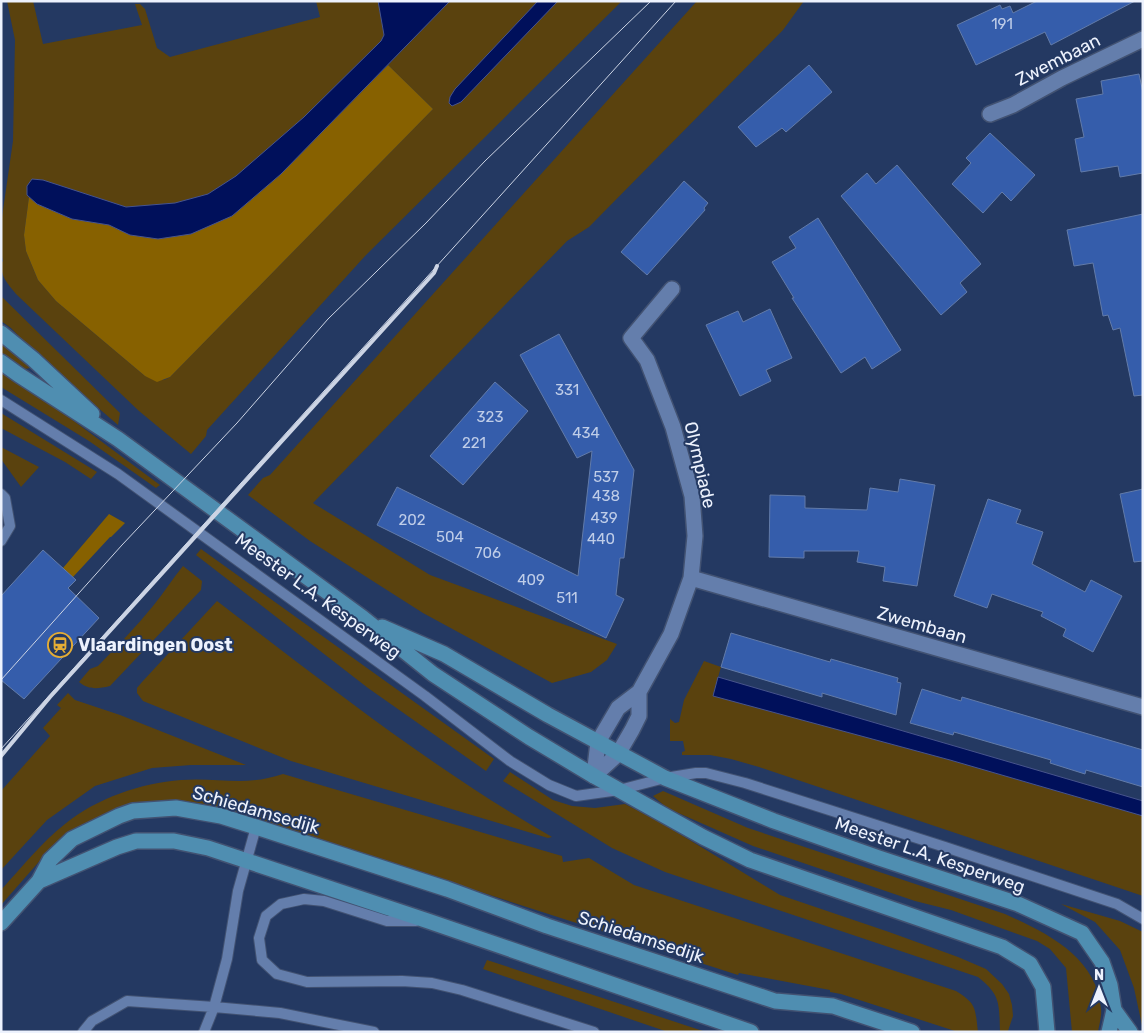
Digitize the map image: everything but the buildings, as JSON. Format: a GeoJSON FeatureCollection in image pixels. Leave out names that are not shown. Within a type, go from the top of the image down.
{"type":"FeatureCollection","features":[{"type":"Feature","properties":{"kind":"main road","name":"Meester L.A. Kesperweg"},"geometry":{"type":"LineString","coordinates":[[1,333],[33,359],[118,439]]}},
{"type":"Feature","properties":{"kind":"main road","name":"Meester L.A. Kesperweg"},"geometry":{"type":"LineString","coordinates":[[1,362],[118,439],[363,618],[433,674],[529,737],[594,776],[750,860],[1002,947],[1030,964],[1043,987],[1047,1032]]}},
{"type":"Feature","properties":{"kind":"main road","name":"Meester L.A. Kesperweg"},"geometry":{"type":"LineString","coordinates":[[363,618],[444,654],[548,715],[665,778],[783,824],[1018,904],[1082,933],[1102,962],[1110,985],[1114,1010],[1109,1032]]}},
{"type":"Feature","properties":{"kind":"main road","name":"Schiedamsedijk"},"geometry":{"type":"LineString","coordinates":[[39,881],[50,860],[72,839],[118,816],[133,811],[176,808],[221,816],[256,827],[447,889],[547,926],[775,1001],[832,1006],[912,1032]]}},
{"type":"Feature","properties":{"kind":"main road"},"geometry":{"type":"LineString","coordinates":[[1,923],[39,881],[117,847],[136,841],[174,841],[208,848],[246,860],[751,1032]]}},
{"type":"Feature","properties":{"kind":"main road"},"geometry":{"type":"LineString","coordinates":[[1114,1010],[1130,1032]]}},
{"type":"Feature","properties":{"kind":"street","name":"Zwembaan"},"geometry":{"type":"LineString","coordinates":[[990,114],[1013,105],[1062,78],[1143,39]]}},
{"type":"Feature","properties":{"kind":"street","name":"Olympiade"},"geometry":{"type":"LineString","coordinates":[[594,776],[598,742],[618,708],[639,692],[671,634],[691,578],[695,536],[692,496],[673,427],[647,360],[631,338],[672,289]]}},
{"type":"Feature","properties":{"kind":"street","name":"Zwembaan"},"geometry":{"type":"LineString","coordinates":[[691,578],[1143,707]]}},
{"type":"Feature","properties":{"kind":"street","name":"Olympiade"},"geometry":{"type":"LineString","coordinates":[[594,776],[618,754],[639,716],[639,692]]}},
{"type":"Feature","properties":{"kind":"lane","name":"Meester L.A. Kesperweg"},"geometry":{"type":"LineString","coordinates":[[1,400],[118,474],[425,696],[510,761],[548,785],[576,796],[619,790],[665,778],[706,773],[745,783],[1117,904],[1143,919]]}},
{"type":"Feature","properties":{"kind":"lane"},"geometry":{"type":"LineString","coordinates":[[1,494],[6,498],[10,526],[1,541]]}},
{"type":"Feature","properties":{"kind":"lane"},"geometry":{"type":"LineString","coordinates":[[204,1032],[214,1007],[227,959],[238,891],[256,827]]}},
{"type":"Feature","properties":{"kind":"lane"},"geometry":{"type":"LineString","coordinates":[[428,921],[387,921],[324,901],[304,898],[281,904],[266,916],[259,938],[262,960],[277,974],[307,982],[402,981],[432,983],[462,990],[594,1032]]}},
{"type":"Feature","properties":{"kind":"lane"},"geometry":{"type":"LineString","coordinates":[[82,1032],[92,1021],[127,1001],[280,1013],[374,1032]]}},
{"type":"Feature","properties":{"kind":"shaded area"},"geometry":{"type":"Polygon","coordinates":[[[7,1],[33,1],[43,44],[142,25],[135,4],[140,4],[145,9],[157,48],[170,57],[320,17],[316,1],[378,1],[384,35],[381,41],[304,117],[236,176],[208,194],[175,203],[126,207],[43,180],[27,195],[29,197],[24,235],[26,251],[38,280],[56,301],[145,376],[164,380],[170,377],[433,109],[388,65],[450,1],[538,1],[455,89],[461,102],[558,1],[622,1],[366,255],[207,430],[206,436],[191,454],[139,411],[16,294],[3,276],[1,268],[3,261],[1,252],[1,224],[13,141],[15,40],[7,1]]]}},
{"type":"Feature","properties":{"kind":"shaded area"},"geometry":{"type":"Polygon","coordinates":[[[378,1],[450,1],[281,174],[232,216],[191,234],[158,239],[130,235],[109,225],[72,219],[37,204],[27,195],[27,186],[32,179],[43,180],[126,207],[175,203],[208,194],[236,176],[304,117],[381,41],[384,35],[378,1]]]}},
{"type":"Feature","properties":{"kind":"shaded area"},"geometry":{"type":"Polygon","coordinates":[[[538,1],[558,1],[461,102],[452,106],[449,103],[450,97],[455,89],[538,1]]]}},
{"type":"Feature","properties":{"kind":"shaded area"},"geometry":{"type":"Polygon","coordinates":[[[697,1],[804,1],[783,30],[589,227],[567,241],[313,503],[430,575],[617,644],[607,660],[591,672],[552,683],[423,613],[310,541],[248,495],[263,478],[270,475],[697,1]]]}},
{"type":"Feature","properties":{"kind":"shaded area"},"geometry":{"type":"Polygon","coordinates":[[[388,65],[433,109],[170,377],[157,382],[145,376],[56,301],[38,280],[26,251],[24,235],[29,197],[37,204],[72,219],[109,225],[130,235],[232,216],[281,174],[388,65]]]}},
{"type":"Feature","properties":{"kind":"shaded area"},"geometry":{"type":"Polygon","coordinates":[[[1,296],[120,413],[118,425],[1,321],[1,296]]]}},
{"type":"Feature","properties":{"kind":"shaded area"},"geometry":{"type":"Polygon","coordinates":[[[1,341],[31,365],[30,368],[25,369],[1,353],[1,341]]]}},
{"type":"Feature","properties":{"kind":"shaded area"},"geometry":{"type":"Polygon","coordinates":[[[1,370],[51,404],[160,485],[156,488],[89,441],[1,387],[1,370]]]}},
{"type":"Feature","properties":{"kind":"shaded area"},"geometry":{"type":"Polygon","coordinates":[[[1,413],[97,472],[91,479],[65,462],[1,428],[1,413]]]}},
{"type":"Feature","properties":{"kind":"shaded area"},"geometry":{"type":"Polygon","coordinates":[[[1,447],[39,467],[21,487],[1,459],[1,447]]]}},
{"type":"Feature","properties":{"kind":"shaded area"},"geometry":{"type":"Polygon","coordinates":[[[109,514],[125,523],[73,577],[63,568],[109,514]]]}},
{"type":"Feature","properties":{"kind":"shaded area"},"geometry":{"type":"Polygon","coordinates":[[[201,549],[494,759],[486,771],[368,688],[196,555],[201,549]]]}},
{"type":"Feature","properties":{"kind":"shaded area"},"geometry":{"type":"Polygon","coordinates":[[[183,566],[202,581],[201,590],[110,686],[93,688],[79,682],[90,669],[98,666],[140,621],[183,566]]]}},
{"type":"Feature","properties":{"kind":"shaded area"},"geometry":{"type":"Polygon","coordinates":[[[217,601],[422,754],[508,811],[552,837],[548,838],[291,761],[143,701],[137,693],[137,688],[217,601]]]}},
{"type":"Feature","properties":{"kind":"shaded area"},"geometry":{"type":"Polygon","coordinates":[[[704,661],[721,667],[713,695],[950,760],[1143,816],[1143,896],[759,767],[710,755],[682,755],[682,752],[685,751],[683,741],[670,741],[670,719],[675,723],[679,722],[684,700],[704,661]]]}},
{"type":"Feature","properties":{"kind":"shaded area"},"geometry":{"type":"Polygon","coordinates":[[[718,677],[1143,801],[1143,816],[950,760],[713,696],[718,677]]]}},
{"type":"Feature","properties":{"kind":"shaded area"},"geometry":{"type":"Polygon","coordinates":[[[68,693],[75,700],[120,715],[246,765],[191,765],[152,768],[95,786],[47,820],[1,870],[1,791],[50,736],[43,728],[61,708],[57,705],[68,693]]]}},
{"type":"Feature","properties":{"kind":"shaded area"},"geometry":{"type":"Polygon","coordinates":[[[510,772],[553,800],[572,806],[595,808],[625,804],[660,822],[780,895],[889,932],[986,969],[1002,984],[1009,994],[1013,1016],[1008,1031],[1000,1032],[999,1007],[995,995],[986,983],[978,977],[665,872],[612,848],[503,781],[510,772]]]}},
{"type":"Feature","properties":{"kind":"shaded area"},"geometry":{"type":"Polygon","coordinates":[[[283,774],[562,856],[563,862],[589,858],[634,885],[956,991],[974,1007],[978,1032],[958,1032],[830,992],[830,990],[739,973],[738,975],[216,807],[179,800],[134,806],[44,856],[1,905],[1,890],[40,847],[65,824],[105,799],[150,784],[194,779],[244,781],[283,774]]]}},
{"type":"Feature","properties":{"kind":"shaded area"},"geometry":{"type":"Polygon","coordinates":[[[663,791],[748,828],[1005,914],[1037,930],[1067,949],[1080,961],[1090,975],[1097,991],[1101,1009],[1098,1032],[1072,1032],[1066,968],[1050,949],[1037,941],[951,910],[915,901],[753,846],[667,808],[653,796],[663,791]]]}},
{"type":"Feature","properties":{"kind":"shaded area"},"geometry":{"type":"Polygon","coordinates":[[[1061,904],[1120,921],[1143,932],[1143,1030],[1134,988],[1120,950],[1095,922],[1061,904]]]}},
{"type":"Feature","properties":{"kind":"shaded area"},"geometry":{"type":"Polygon","coordinates":[[[487,960],[706,1032],[668,1032],[483,969],[487,960]]]}},
{"type":"Feature","properties":{"kind":"tram line"},"geometry":{"type":"LineString","coordinates":[[1,680],[122,545],[237,423],[328,319],[426,223],[485,161],[651,1]]}},
{"type":"Feature","properties":{"kind":"tram line"},"geometry":{"type":"LineString","coordinates":[[1,749],[676,1]]}},
{"type":"Feature","properties":{"kind":"railway"},"geometry":{"type":"LineString","coordinates":[[1,756],[50,697],[434,273],[437,266]]}},
{"type":"Feature","properties":{"kind":"place","name":"Vlaardingen Oost"},"geometry":{"type":"Point","coordinates":[60,645]}}]}
